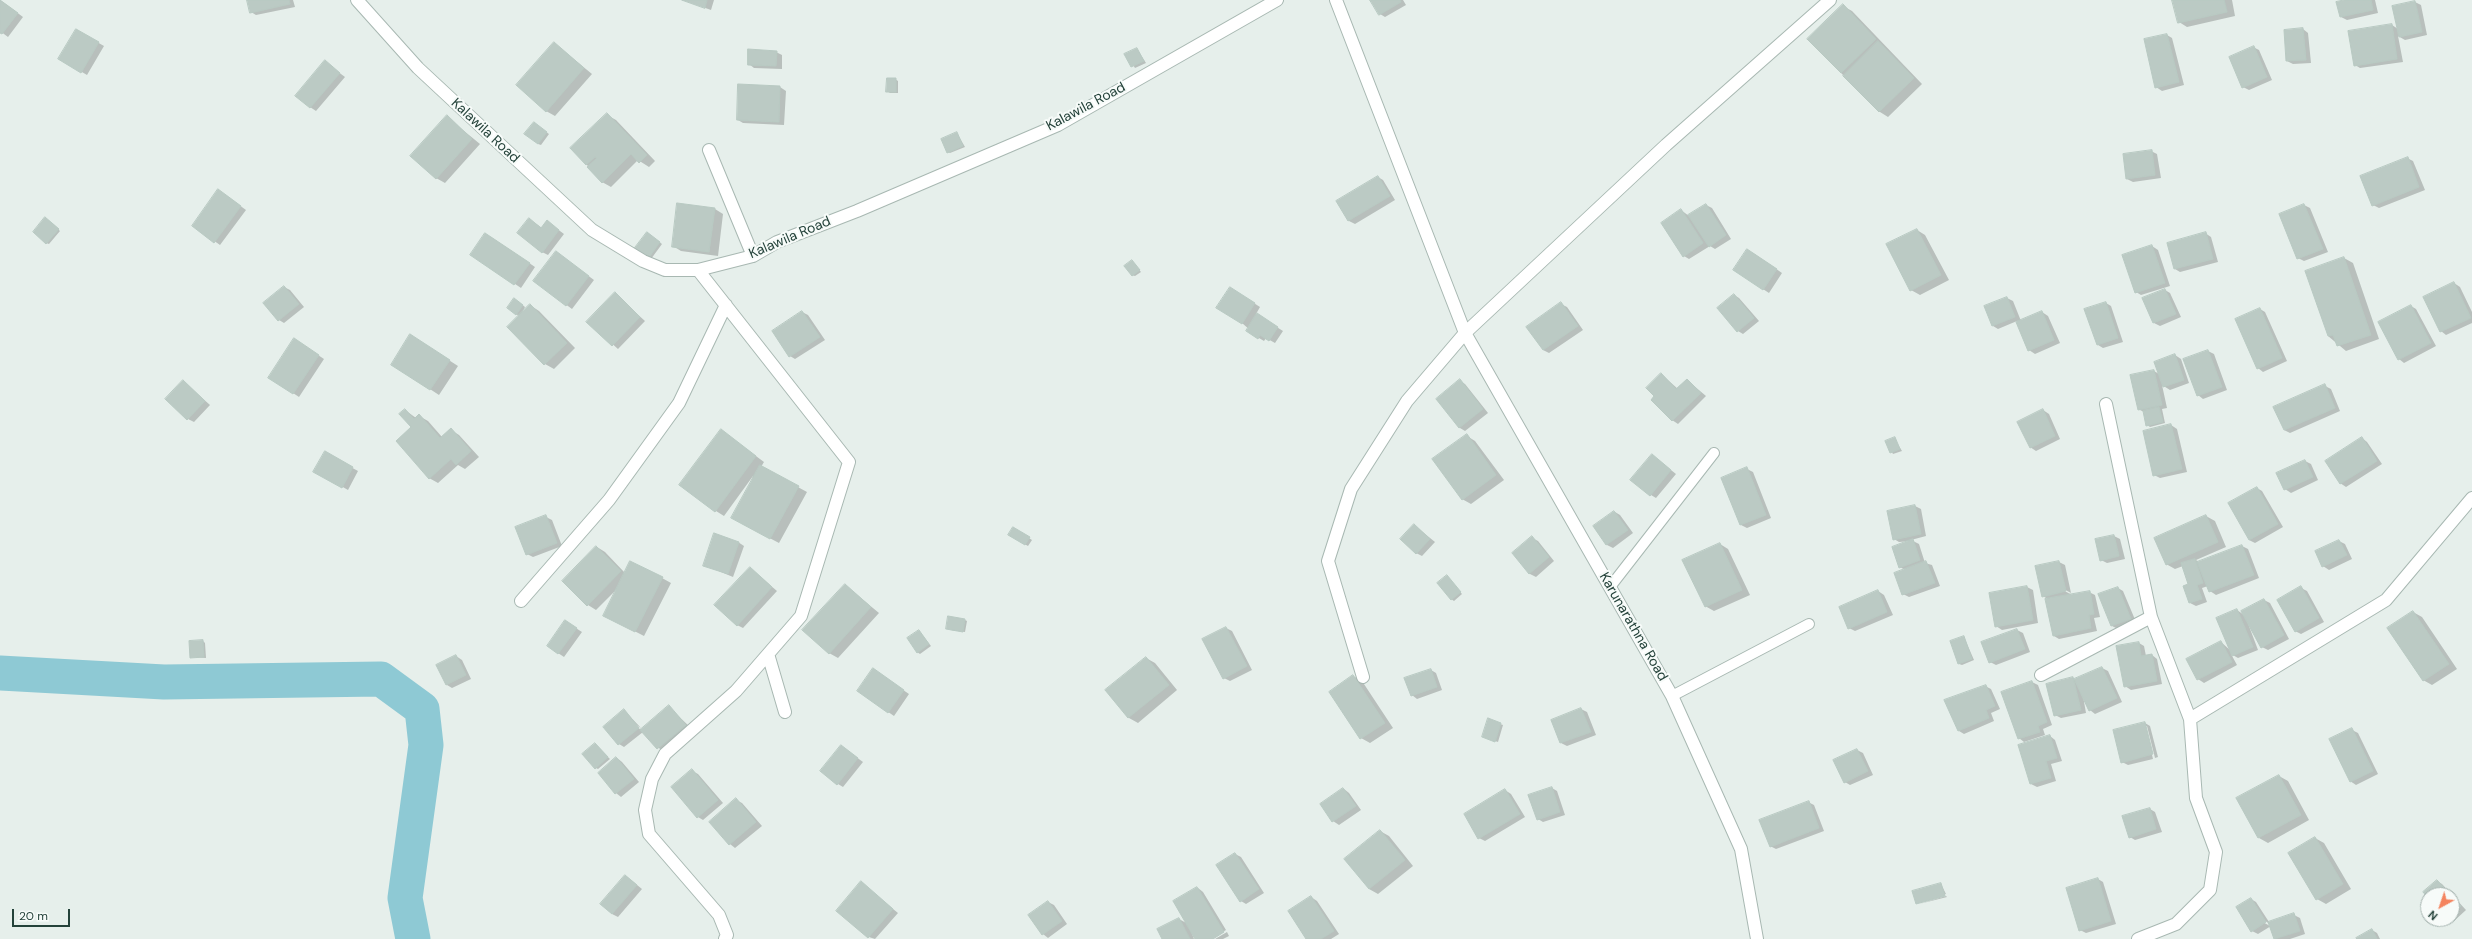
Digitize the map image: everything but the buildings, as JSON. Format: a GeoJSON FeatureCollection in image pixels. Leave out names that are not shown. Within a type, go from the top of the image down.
{"type":"FeatureCollection","features":[{"type":"Feature","properties":{"kind":"street","name":"Kalawila Road"},"geometry":{"type":"LineString","coordinates":[[357,0],[418,68],[592,230],[643,261],[665,270],[698,270],[753,256],[777,242],[857,211],[1058,125],[1278,0]]}},
{"type":"Feature","properties":{"kind":"street","name":"Karunarathna Road"},"geometry":{"type":"LineString","coordinates":[[1336,0],[1466,333],[1672,696],[1741,849],[1758,939]]}},
{"type":"Feature","properties":{"kind":"street"},"geometry":{"type":"LineString","coordinates":[[1363,677],[1328,561],[1351,488],[1407,401],[1466,333],[1666,145],[1830,0]]}},
{"type":"Feature","properties":{"kind":"street"},"geometry":{"type":"LineString","coordinates":[[709,150],[753,256]]}},
{"type":"Feature","properties":{"kind":"street"},"geometry":{"type":"LineString","coordinates":[[698,270],[849,462],[801,616],[736,691],[665,754],[652,779],[645,810],[649,834],[719,915],[727,934],[725,939]]}},
{"type":"Feature","properties":{"kind":"street"},"geometry":{"type":"LineString","coordinates":[[521,601],[609,500],[679,402],[726,305]]}},
{"type":"Feature","properties":{"kind":"street"},"geometry":{"type":"LineString","coordinates":[[2106,404],[2151,617],[2190,719],[2196,798],[2216,852],[2210,890],[2176,924],[2138,939]]}},
{"type":"Feature","properties":{"kind":"street"},"geometry":{"type":"LineString","coordinates":[[2190,719],[2386,600],[2472,498]]}},
{"type":"Feature","properties":{"kind":"street"},"geometry":{"type":"LineString","coordinates":[[2041,674],[2151,617]]}},
{"type":"Feature","properties":{"kind":"street"},"geometry":{"type":"LineString","coordinates":[[768,654],[785,712]]}},
{"type":"Feature","properties":{"kind":"lane"},"geometry":{"type":"LineString","coordinates":[[1610,587],[1714,454]]}},
{"type":"Feature","properties":{"kind":"lane"},"geometry":{"type":"LineString","coordinates":[[1672,696],[1809,624]]}},
{"type":"Feature","properties":{"kind":"waterway"},"geometry":{"type":"LineString","coordinates":[[0,673],[164,682],[381,679],[422,709],[426,745],[405,898],[413,939]]}}]}
